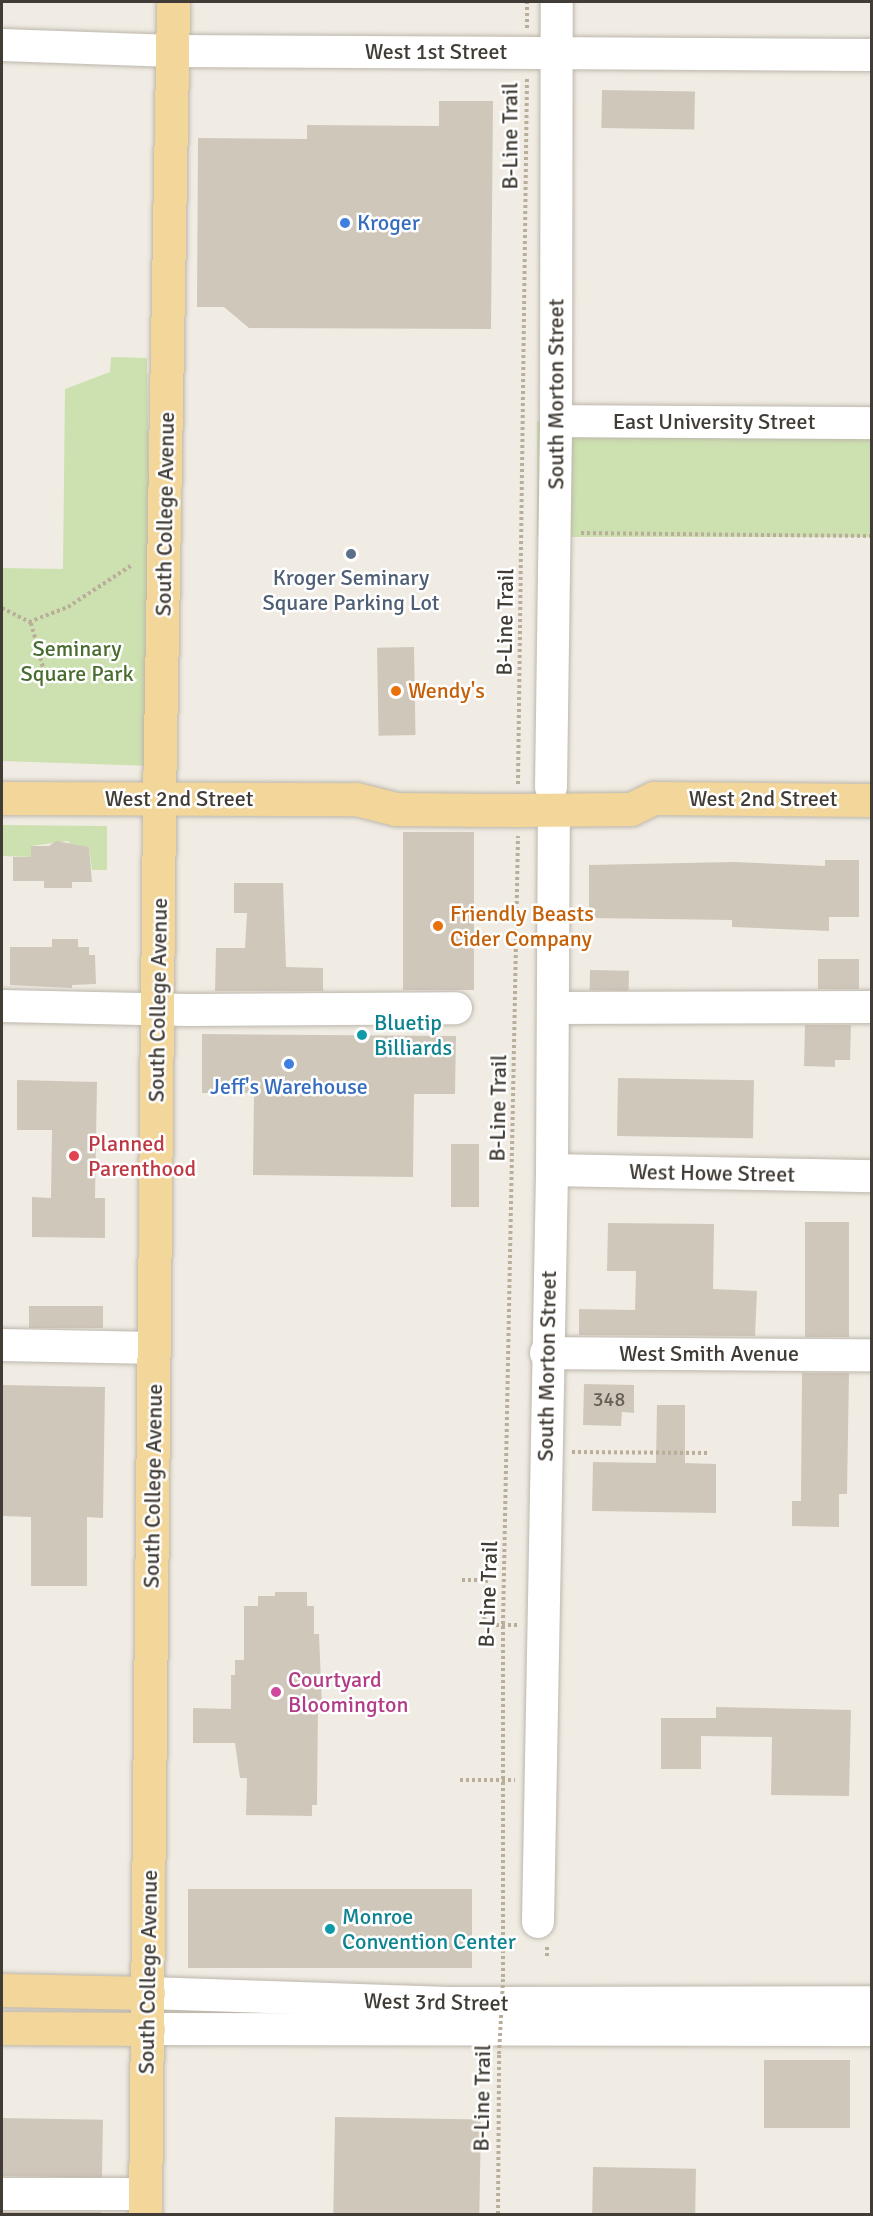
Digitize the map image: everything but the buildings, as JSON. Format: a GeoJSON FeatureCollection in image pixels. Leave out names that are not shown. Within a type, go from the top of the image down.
{"type":"FeatureCollection","features":[{"type":"Feature","properties":{"kind":"main road","name":"South College Avenue"},"geometry":{"type":"LineString","coordinates":[[145,2204],[159,799],[173,2]]}},
{"type":"Feature","properties":{"kind":"main road","name":"West 2nd Street"},"geometry":{"type":"LineString","coordinates":[[2,798],[356,799],[395,786],[484,798],[552,798],[633,787],[654,798],[872,800]]}},
{"type":"Feature","properties":{"kind":"main road","name":"West 3rd Street"},"geometry":{"type":"LineString","coordinates":[[2,1990],[148,1993]]}},
{"type":"Feature","properties":{"kind":"main road","name":"West 3rd Street"},"geometry":{"type":"LineString","coordinates":[[2,2028],[148,2029]]}},
{"type":"Feature","properties":{"kind":"street","name":"South Morton Street"},"geometry":{"type":"LineString","coordinates":[[538,1922],[546,1353],[554,1008],[552,798],[556,421],[541,52],[557,2]]}},
{"type":"Feature","properties":{"kind":"street","name":"West 1st Street"},"geometry":{"type":"LineString","coordinates":[[2,45],[173,51],[872,55]]}},
{"type":"Feature","properties":{"kind":"street","name":"East University Street"},"geometry":{"type":"LineString","coordinates":[[556,421],[872,423]]}},
{"type":"Feature","properties":{"kind":"street"},"geometry":{"type":"LineString","coordinates":[[2,1006],[158,1010],[456,1008]]}},
{"type":"Feature","properties":{"kind":"street"},"geometry":{"type":"LineString","coordinates":[[554,1008],[872,1007]]}},
{"type":"Feature","properties":{"kind":"street","name":"West Howe Street"},"geometry":{"type":"LineString","coordinates":[[552,1170],[872,1176]]}},
{"type":"Feature","properties":{"kind":"street"},"geometry":{"type":"LineString","coordinates":[[2,1345],[154,1348]]}},
{"type":"Feature","properties":{"kind":"street","name":"West Smith Avenue"},"geometry":{"type":"LineString","coordinates":[[546,1353],[872,1355]]}},
{"type":"Feature","properties":{"kind":"street","name":"West 3rd Street"},"geometry":{"type":"LineString","coordinates":[[148,1993],[468,2003],[872,2002]]}},
{"type":"Feature","properties":{"kind":"street","name":"West 3rd Street"},"geometry":{"type":"LineString","coordinates":[[148,2029],[872,2030]]}},
{"type":"Feature","properties":{"kind":"street"},"geometry":{"type":"LineString","coordinates":[[2,2194],[145,2204]]}},
{"type":"Feature","properties":{"kind":"path","name":"B-Line Trail"},"geometry":{"type":"LineString","coordinates":[[498,2214],[499,2054],[503,1980],[503,1624],[522,532],[541,52],[527,2]]}},
{"type":"Feature","properties":{"kind":"path"},"geometry":{"type":"LineString","coordinates":[[522,532],[872,536]]}},
{"type":"Feature","properties":{"kind":"path"},"geometry":{"type":"LineString","coordinates":[[29,622],[68,607],[132,565]]}},
{"type":"Feature","properties":{"kind":"path"},"geometry":{"type":"LineString","coordinates":[[2,608],[29,622],[35,632],[45,675]]}},
{"type":"Feature","properties":{"kind":"path"},"geometry":{"type":"LineString","coordinates":[[570,1452],[710,1453]]}},
{"type":"Feature","properties":{"kind":"path"},"geometry":{"type":"LineString","coordinates":[[462,1580],[486,1580],[484,1625],[543,1627]]}},
{"type":"Feature","properties":{"kind":"path"},"geometry":{"type":"LineString","coordinates":[[460,1780],[540,1781]]}},
{"type":"Feature","properties":{"kind":"green space","name":"Seminary Square Park"},"geometry":{"type":"Polygon","coordinates":[[[111,357],[147,358],[153,766],[2,761],[2,568],[63,569],[65,389],[110,372],[111,357]]]}},
{"type":"Feature","properties":{"kind":"green space"},"geometry":{"type":"Polygon","coordinates":[[[537,421],[871,421],[871,537],[537,537],[537,421]]]}},
{"type":"Feature","properties":{"kind":"green space"},"geometry":{"type":"Polygon","coordinates":[[[2,825],[107,826],[107,870],[92,870],[89,847],[73,846],[68,841],[31,846],[31,857],[2,856],[2,825]]]}},
{"type":"Feature","properties":{"kind":"place","name":"Kroger"},"geometry":{"type":"Point","coordinates":[345,223]}},
{"type":"Feature","properties":{"kind":"place","name":"Kroger Seminary Square Parking Lot"},"geometry":{"type":"Point","coordinates":[351,554]}},
{"type":"Feature","properties":{"kind":"place","name":"Wendy's"},"geometry":{"type":"Point","coordinates":[396,691]}},
{"type":"Feature","properties":{"kind":"place","name":"Friendly Beasts Cider Company"},"geometry":{"type":"Point","coordinates":[438,926]}},
{"type":"Feature","properties":{"kind":"place","name":"Bluetip Billiards"},"geometry":{"type":"Point","coordinates":[362,1035]}},
{"type":"Feature","properties":{"kind":"place","name":"Jeff's Warehouse"},"geometry":{"type":"Point","coordinates":[289,1064]}},
{"type":"Feature","properties":{"kind":"place","name":"Planned Parenthood"},"geometry":{"type":"Point","coordinates":[74,1156]}},
{"type":"Feature","properties":{"kind":"place","name":"Courtyard Bloomington"},"geometry":{"type":"Point","coordinates":[276,1692]}},
{"type":"Feature","properties":{"kind":"place","name":"Monroe Convention Center"},"geometry":{"type":"Point","coordinates":[330,1929]}}]}
